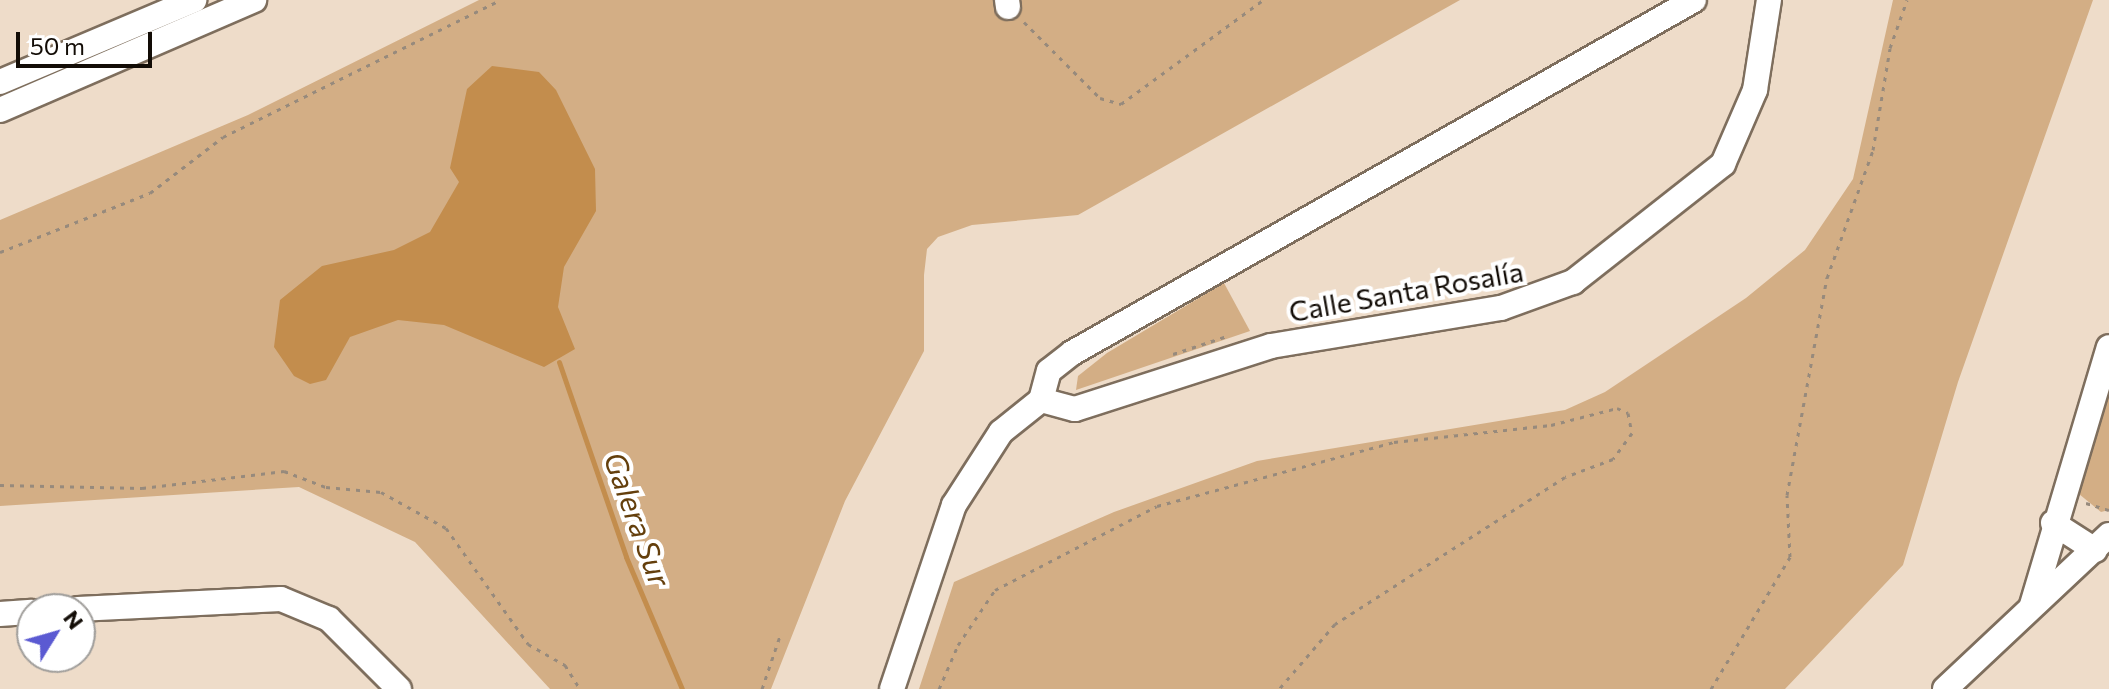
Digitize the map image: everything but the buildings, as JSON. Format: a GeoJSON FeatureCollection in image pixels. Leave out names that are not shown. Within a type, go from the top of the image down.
{"type":"FeatureCollection","features":[{"type":"Feature","properties":{"kind":"street"},"geometry":{"type":"LineString","coordinates":[[0,82],[194,0]]}},
{"type":"Feature","properties":{"kind":"street"},"geometry":{"type":"LineString","coordinates":[[0,110],[254,0]]}},
{"type":"Feature","properties":{"kind":"street"},"geometry":{"type":"LineString","coordinates":[[892,689],[954,505],[1001,432],[1041,400],[1049,371],[1072,353],[1694,0]]}},
{"type":"Feature","properties":{"kind":"street","name":"Calle Santa Rosalía"},"geometry":{"type":"LineString","coordinates":[[1041,400],[1075,409],[1271,346],[1501,308],[1573,282],[1723,164],[1755,90],[1769,0]]}},
{"type":"Feature","properties":{"kind":"street"},"geometry":{"type":"LineString","coordinates":[[2032,605],[2053,523],[2109,347]]}},
{"type":"Feature","properties":{"kind":"street"},"geometry":{"type":"LineString","coordinates":[[1945,689],[2102,543],[2053,523]]}},
{"type":"Feature","properties":{"kind":"street"},"geometry":{"type":"LineString","coordinates":[[96,608],[281,599],[329,619],[399,689]]}},
{"type":"Feature","properties":{"kind":"path"},"geometry":{"type":"LineString","coordinates":[[0,252],[150,193],[223,137],[500,0]]}},
{"type":"Feature","properties":{"kind":"path"},"geometry":{"type":"LineString","coordinates":[[1007,3],[1100,98],[1121,104],[1263,0]]}},
{"type":"Feature","properties":{"kind":"path"},"geometry":{"type":"LineString","coordinates":[[1711,689],[1790,557],[1787,495],[1827,278],[1869,162],[1890,48],[1907,0]]}},
{"type":"Feature","properties":{"kind":"path"},"geometry":{"type":"LineString","coordinates":[[1160,358],[1238,334]]}},
{"type":"Feature","properties":{"kind":"path"},"geometry":{"type":"LineString","coordinates":[[939,689],[958,645],[995,590],[1157,506],[1394,442],[1551,425],[1617,408],[1628,413],[1632,433],[1613,459],[1565,477],[1335,624],[1279,689]]}},
{"type":"Feature","properties":{"kind":"path"},"geometry":{"type":"LineString","coordinates":[[0,485],[142,488],[284,471],[326,487],[381,492],[446,528],[528,644],[565,665],[580,689]]}},
{"type":"Feature","properties":{"kind":"path"},"geometry":{"type":"LineString","coordinates":[[762,689],[781,633]]}},
{"type":"Feature","properties":{"kind":"shaded area"},"geometry":{"type":"Polygon","coordinates":[[[479,0],[1460,0],[1078,215],[972,225],[938,237],[927,249],[924,351],[845,501],[771,689],[550,689],[415,542],[299,487],[0,506],[0,220],[248,115],[479,0]]]}},
{"type":"Feature","properties":{"kind":"shaded area"},"geometry":{"type":"Polygon","coordinates":[[[1893,0],[2093,0],[1958,382],[1903,565],[1785,689],[919,689],[954,582],[1114,512],[1257,461],[1565,410],[1605,392],[1746,298],[1805,250],[1853,179],[1893,0]]]}},
{"type":"Feature","properties":{"kind":"shaded area"},"geometry":{"type":"Polygon","coordinates":[[[492,66],[539,72],[556,90],[595,169],[596,211],[564,267],[558,307],[575,349],[544,367],[444,325],[398,320],[350,337],[326,380],[310,384],[294,376],[274,347],[280,300],[322,266],[394,250],[430,232],[459,182],[450,168],[467,89],[492,66]]]}},
{"type":"Feature","properties":{"kind":"shaded area"},"geometry":{"type":"Polygon","coordinates":[[[1224,283],[1250,331],[1076,390],[1078,376],[1107,353],[1224,283]]]}},
{"type":"Feature","properties":{"kind":"shaded area"},"geometry":{"type":"Polygon","coordinates":[[[2109,394],[2109,510],[2101,512],[2079,494],[2109,394]]]}},
{"type":"Feature","properties":{"kind":"waterway","name":"Galera Sur"},"geometry":{"type":"LineString","coordinates":[[559,362],[626,557],[682,689]]}}]}
